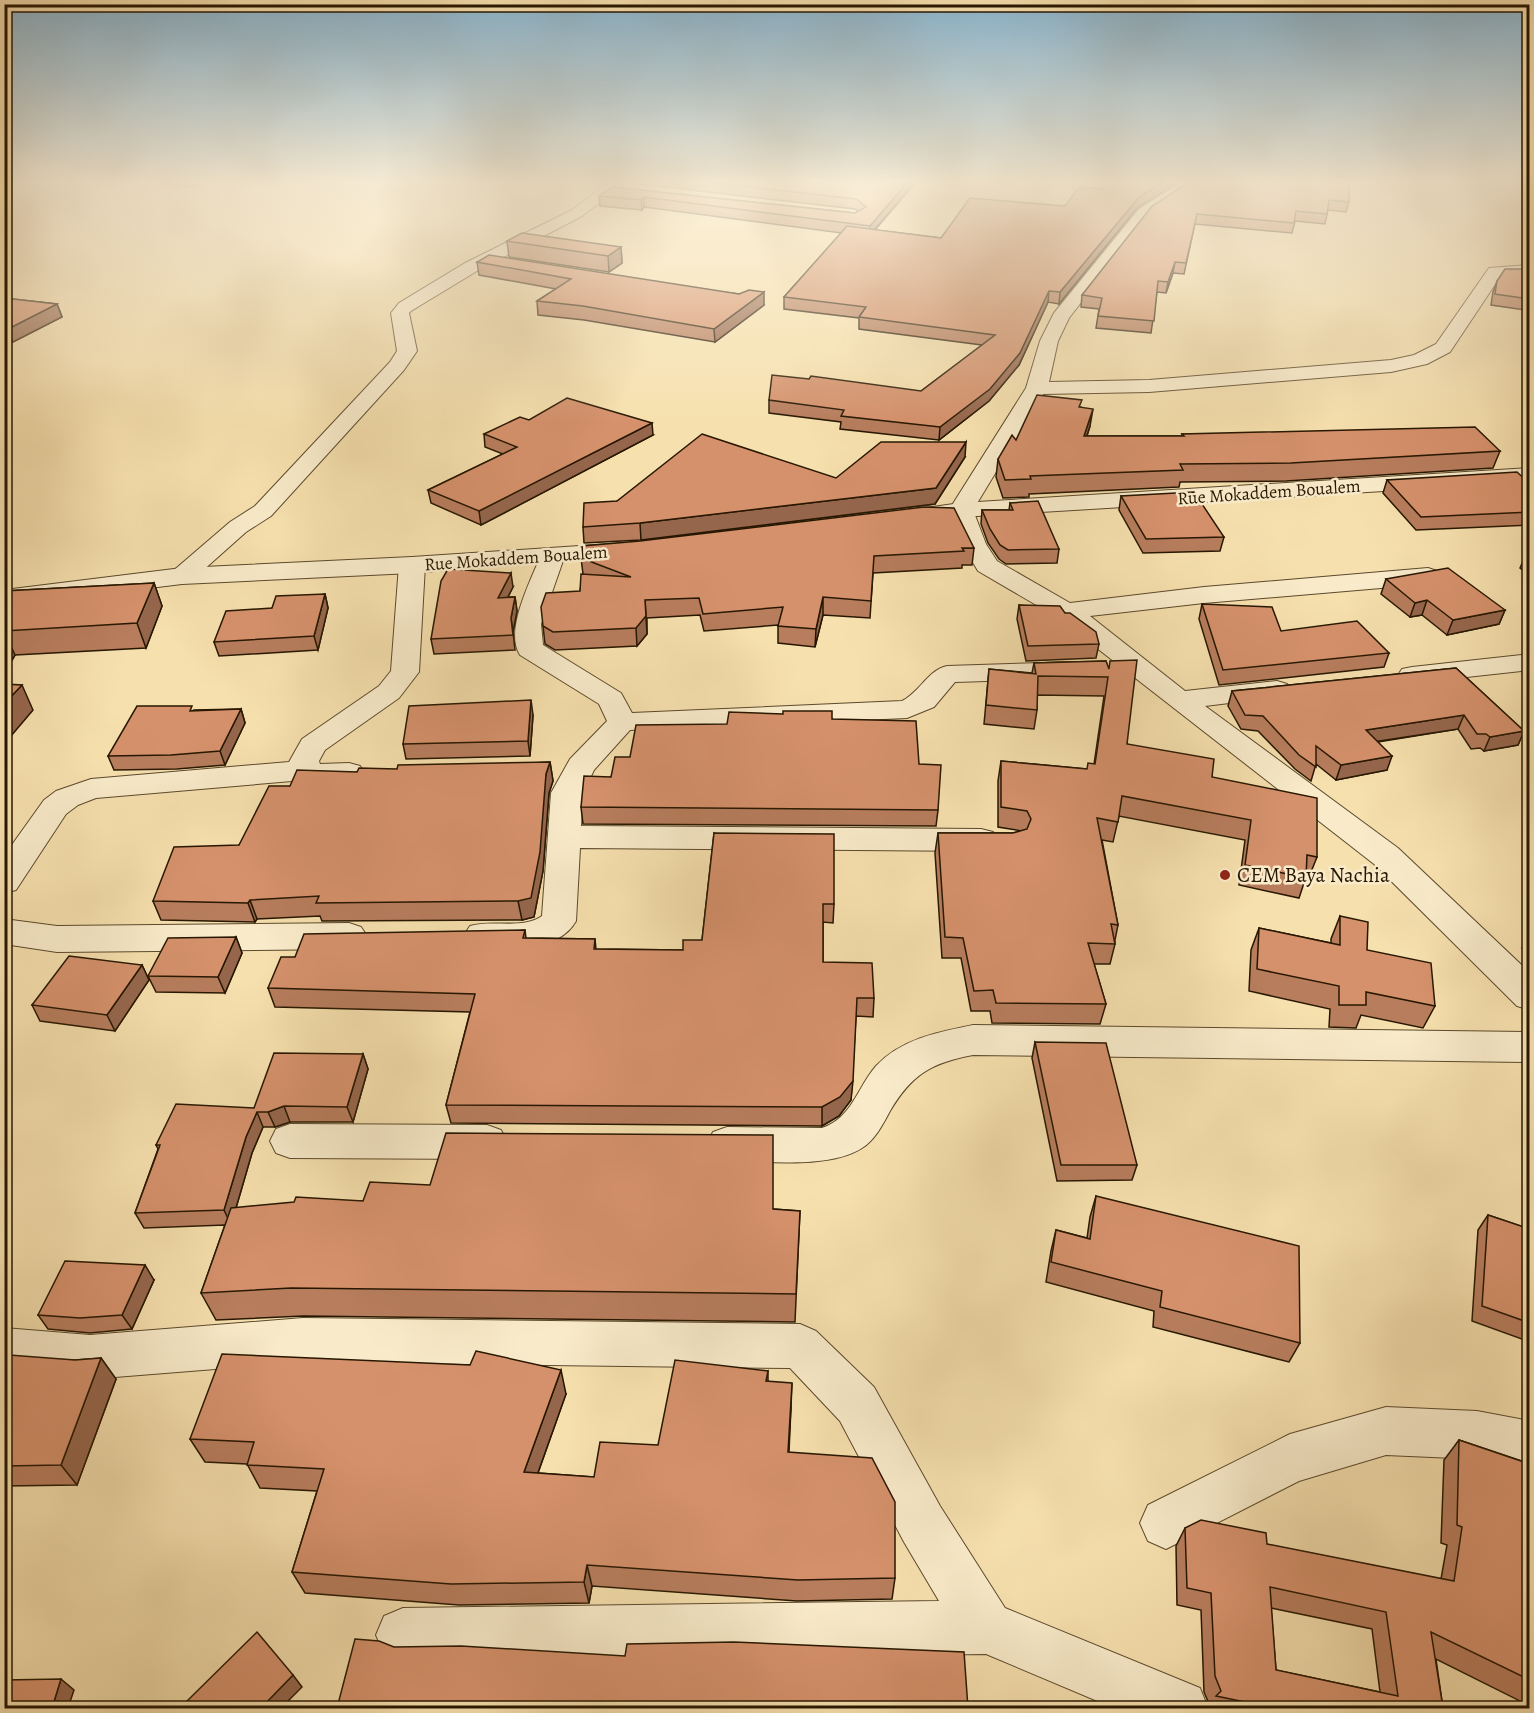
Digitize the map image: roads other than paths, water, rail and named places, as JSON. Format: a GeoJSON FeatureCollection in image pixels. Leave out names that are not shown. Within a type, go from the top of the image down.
{"type":"FeatureCollection","features":[{"type":"Feature","properties":{"kind":"street"},"geometry":{"type":"LineString","coordinates":[[182,576],[238,527],[263,511],[397,366],[407,351],[400,325],[400,313],[405,307],[481,263]]}},
{"type":"Feature","properties":{"kind":"street"},"geometry":{"type":"LineString","coordinates":[[1103,263],[1060,317],[1049,341],[1041,378],[1036,388],[961,510],[974,544],[987,566],[1066,611],[1142,668],[1179,700],[1386,856],[1530,996]]}},
{"type":"Feature","properties":{"kind":"street"},"geometry":{"type":"LineString","coordinates":[[1036,388],[1202,383],[1391,366],[1419,360],[1443,348],[1495,272],[1530,270]]}},
{"type":"Feature","properties":{"kind":"street","name":"Rue Mokaddem Boualem"},"geometry":{"type":"LineString","coordinates":[[894,518],[961,510],[1530,475]]}},
{"type":"Feature","properties":{"kind":"street","name":"Rue Mokaddem Boualem"},"geometry":{"type":"LineString","coordinates":[[4,598],[182,576],[412,565],[653,548]]}},
{"type":"Feature","properties":{"kind":"street"},"geometry":{"type":"LineString","coordinates":[[553,555],[528,624],[530,649],[611,699],[622,722]]}},
{"type":"Feature","properties":{"kind":"street"},"geometry":{"type":"LineString","coordinates":[[304,770],[304,761],[314,745],[389,692],[405,672],[412,565]]}},
{"type":"Feature","properties":{"kind":"street"},"geometry":{"type":"LineString","coordinates":[[1066,611],[1204,595],[1428,576]]}},
{"type":"Feature","properties":{"kind":"street"},"geometry":{"type":"LineString","coordinates":[[1389,677],[1530,662]]}},
{"type":"Feature","properties":{"kind":"street"},"geometry":{"type":"LineString","coordinates":[[450,935],[522,935],[550,930],[559,921],[567,793],[581,766],[622,722],[907,709],[924,701],[946,674],[1142,668]]}},
{"type":"Feature","properties":{"kind":"street"},"geometry":{"type":"LineString","coordinates":[[1179,700],[1308,686]]}},
{"type":"Feature","properties":{"kind":"street"},"geometry":{"type":"LineString","coordinates":[[546,767],[581,766]]}},
{"type":"Feature","properties":{"kind":"street"},"geometry":{"type":"LineString","coordinates":[[4,882],[55,807],[68,798],[91,789],[304,770],[320,774],[379,772]]}},
{"type":"Feature","properties":{"kind":"street"},"geometry":{"type":"LineString","coordinates":[[564,837],[1010,840]]}},
{"type":"Feature","properties":{"kind":"street"},"geometry":{"type":"LineString","coordinates":[[4,931],[57,939],[379,936]]}},
{"type":"Feature","properties":{"kind":"street"},"geometry":{"type":"LineString","coordinates":[[692,1144],[822,1145],[848,1136],[866,1117],[890,1077],[929,1049],[973,1040],[1530,1047]]}},
{"type":"Feature","properties":{"kind":"street"},"geometry":{"type":"LineString","coordinates":[[290,1141],[526,1143]]}},
{"type":"Feature","properties":{"kind":"street"},"geometry":{"type":"LineString","coordinates":[[4,1350],[90,1357],[303,1340],[800,1346],[858,1404],[922,1524],[986,1627]]}},
{"type":"Feature","properties":{"kind":"street"},"geometry":{"type":"LineString","coordinates":[[1166,1523],[1290,1459],[1386,1431],[1477,1435],[1530,1446]]}},
{"type":"Feature","properties":{"kind":"street"},"geometry":{"type":"LineString","coordinates":[[403,1635],[986,1627],[1180,1708]]}},
{"type":"Feature","properties":{"kind":"place","name":"CEM Baya Nachia"},"geometry":{"type":"Point","coordinates":[1225,875]}}]}
